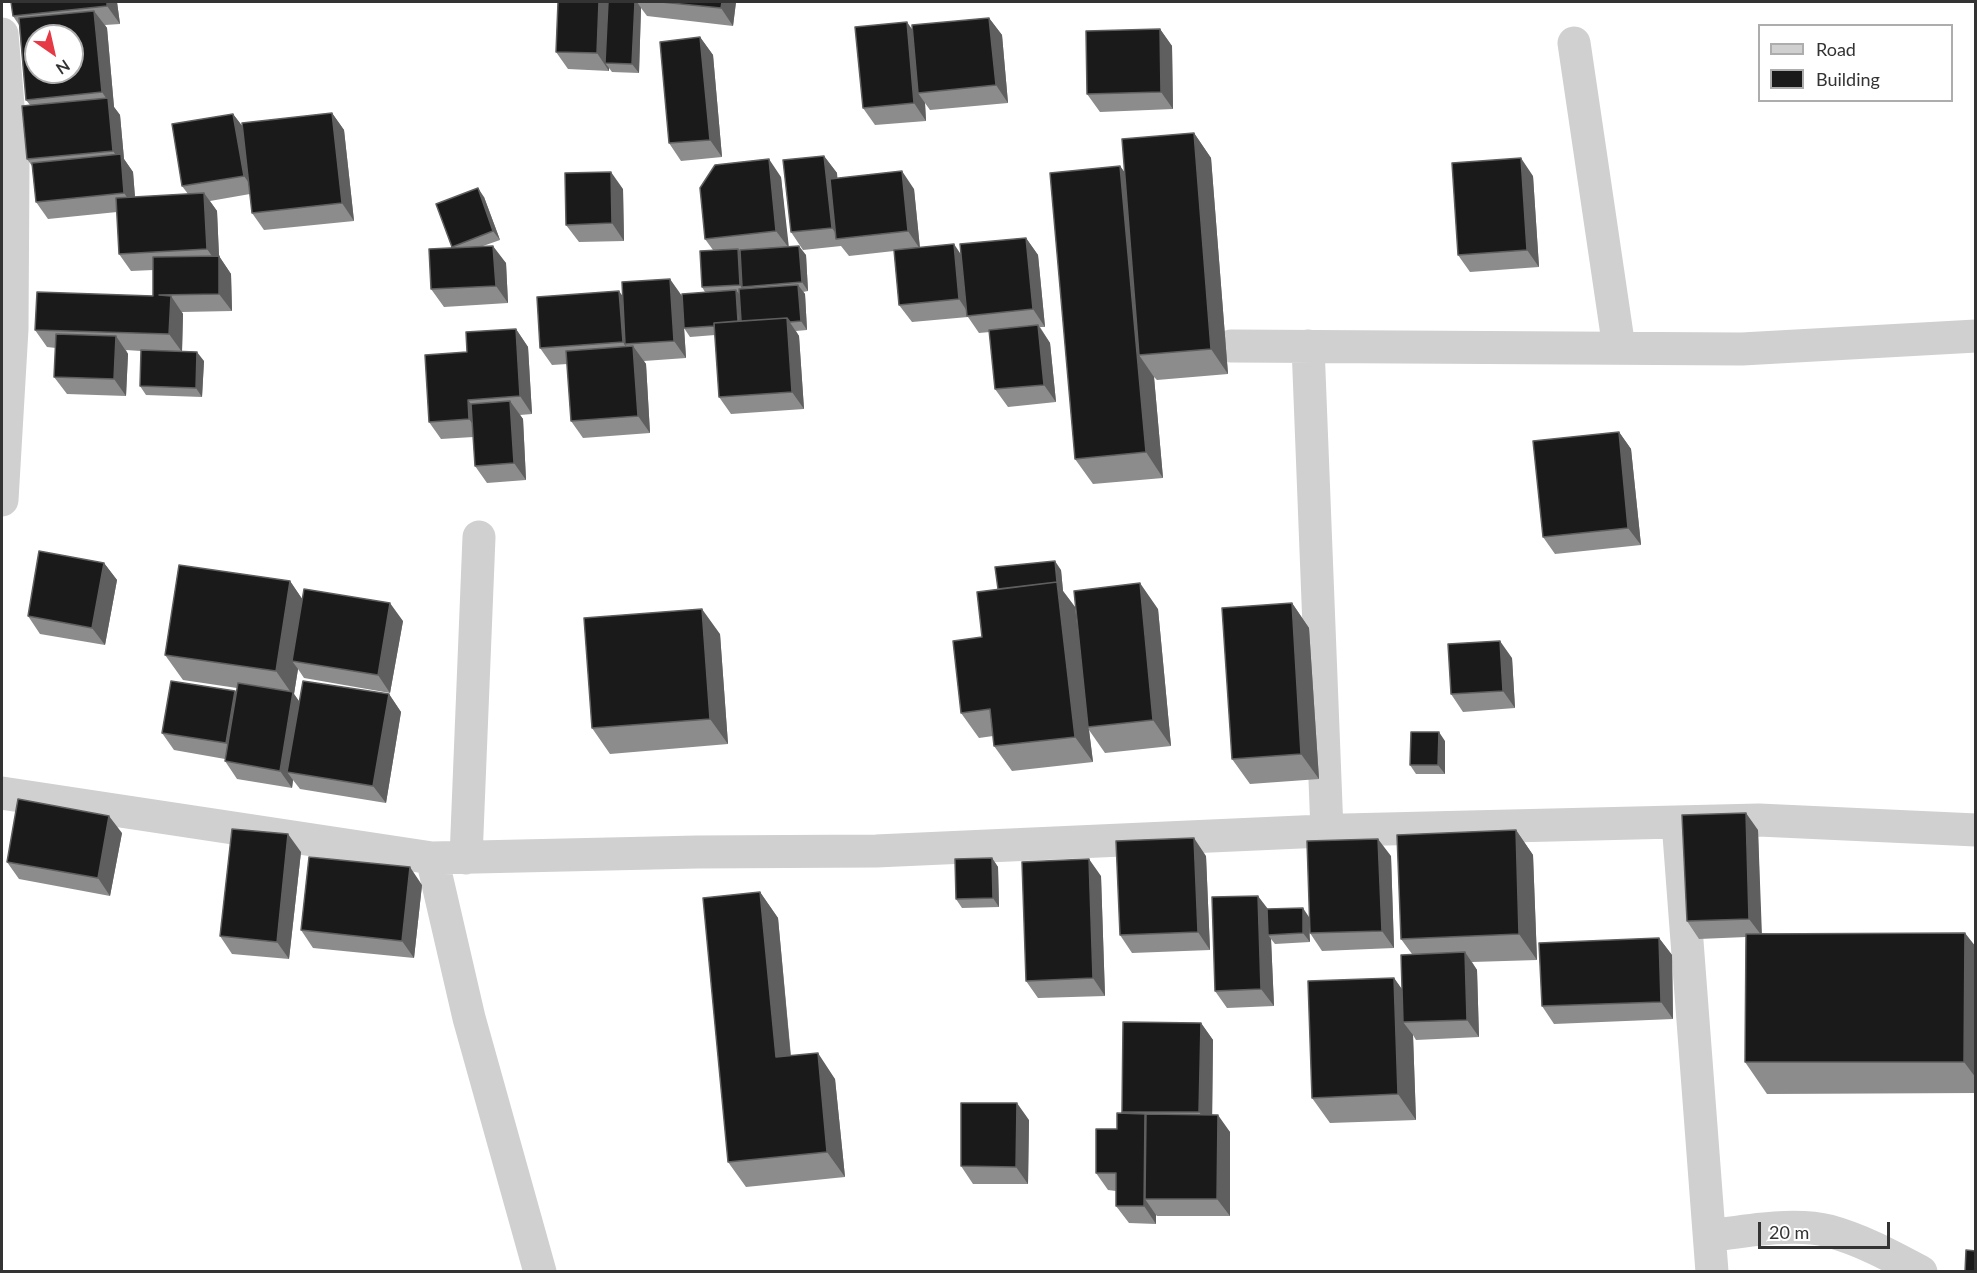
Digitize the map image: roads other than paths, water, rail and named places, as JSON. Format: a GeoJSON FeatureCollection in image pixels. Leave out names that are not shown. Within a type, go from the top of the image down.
{"type":"FeatureCollection","features":[{"type":"Feature","properties":{"kind":"street"},"geometry":{"type":"LineString","coordinates":[[2,34],[13,165],[12,329],[2,500]]}},
{"type":"Feature","properties":{"kind":"street"},"geometry":{"type":"LineString","coordinates":[[1574,43],[1618,348]]}},
{"type":"Feature","properties":{"kind":"street"},"geometry":{"type":"LineString","coordinates":[[1232,346],[1742,349],[1976,336]]}},
{"type":"Feature","properties":{"kind":"street"},"geometry":{"type":"LineString","coordinates":[[1308,346],[1327,831]]}},
{"type":"Feature","properties":{"kind":"street"},"geometry":{"type":"LineString","coordinates":[[466,858],[479,537]]}},
{"type":"Feature","properties":{"kind":"street"},"geometry":{"type":"LineString","coordinates":[[2,793],[432,858],[696,852],[876,851],[1327,831],[1759,820],[1976,830]]}},
{"type":"Feature","properties":{"kind":"street"},"geometry":{"type":"LineString","coordinates":[[1678,822],[1712,1272]]}},
{"type":"Feature","properties":{"kind":"street"},"geometry":{"type":"LineString","coordinates":[[432,858],[469,1018],[540,1272]]}},
{"type":"Feature","properties":{"kind":"street"},"geometry":{"type":"LineString","coordinates":[[1710,1236],[1766,1228],[1826,1230],[1864,1242],[1922,1272]]}}]}
